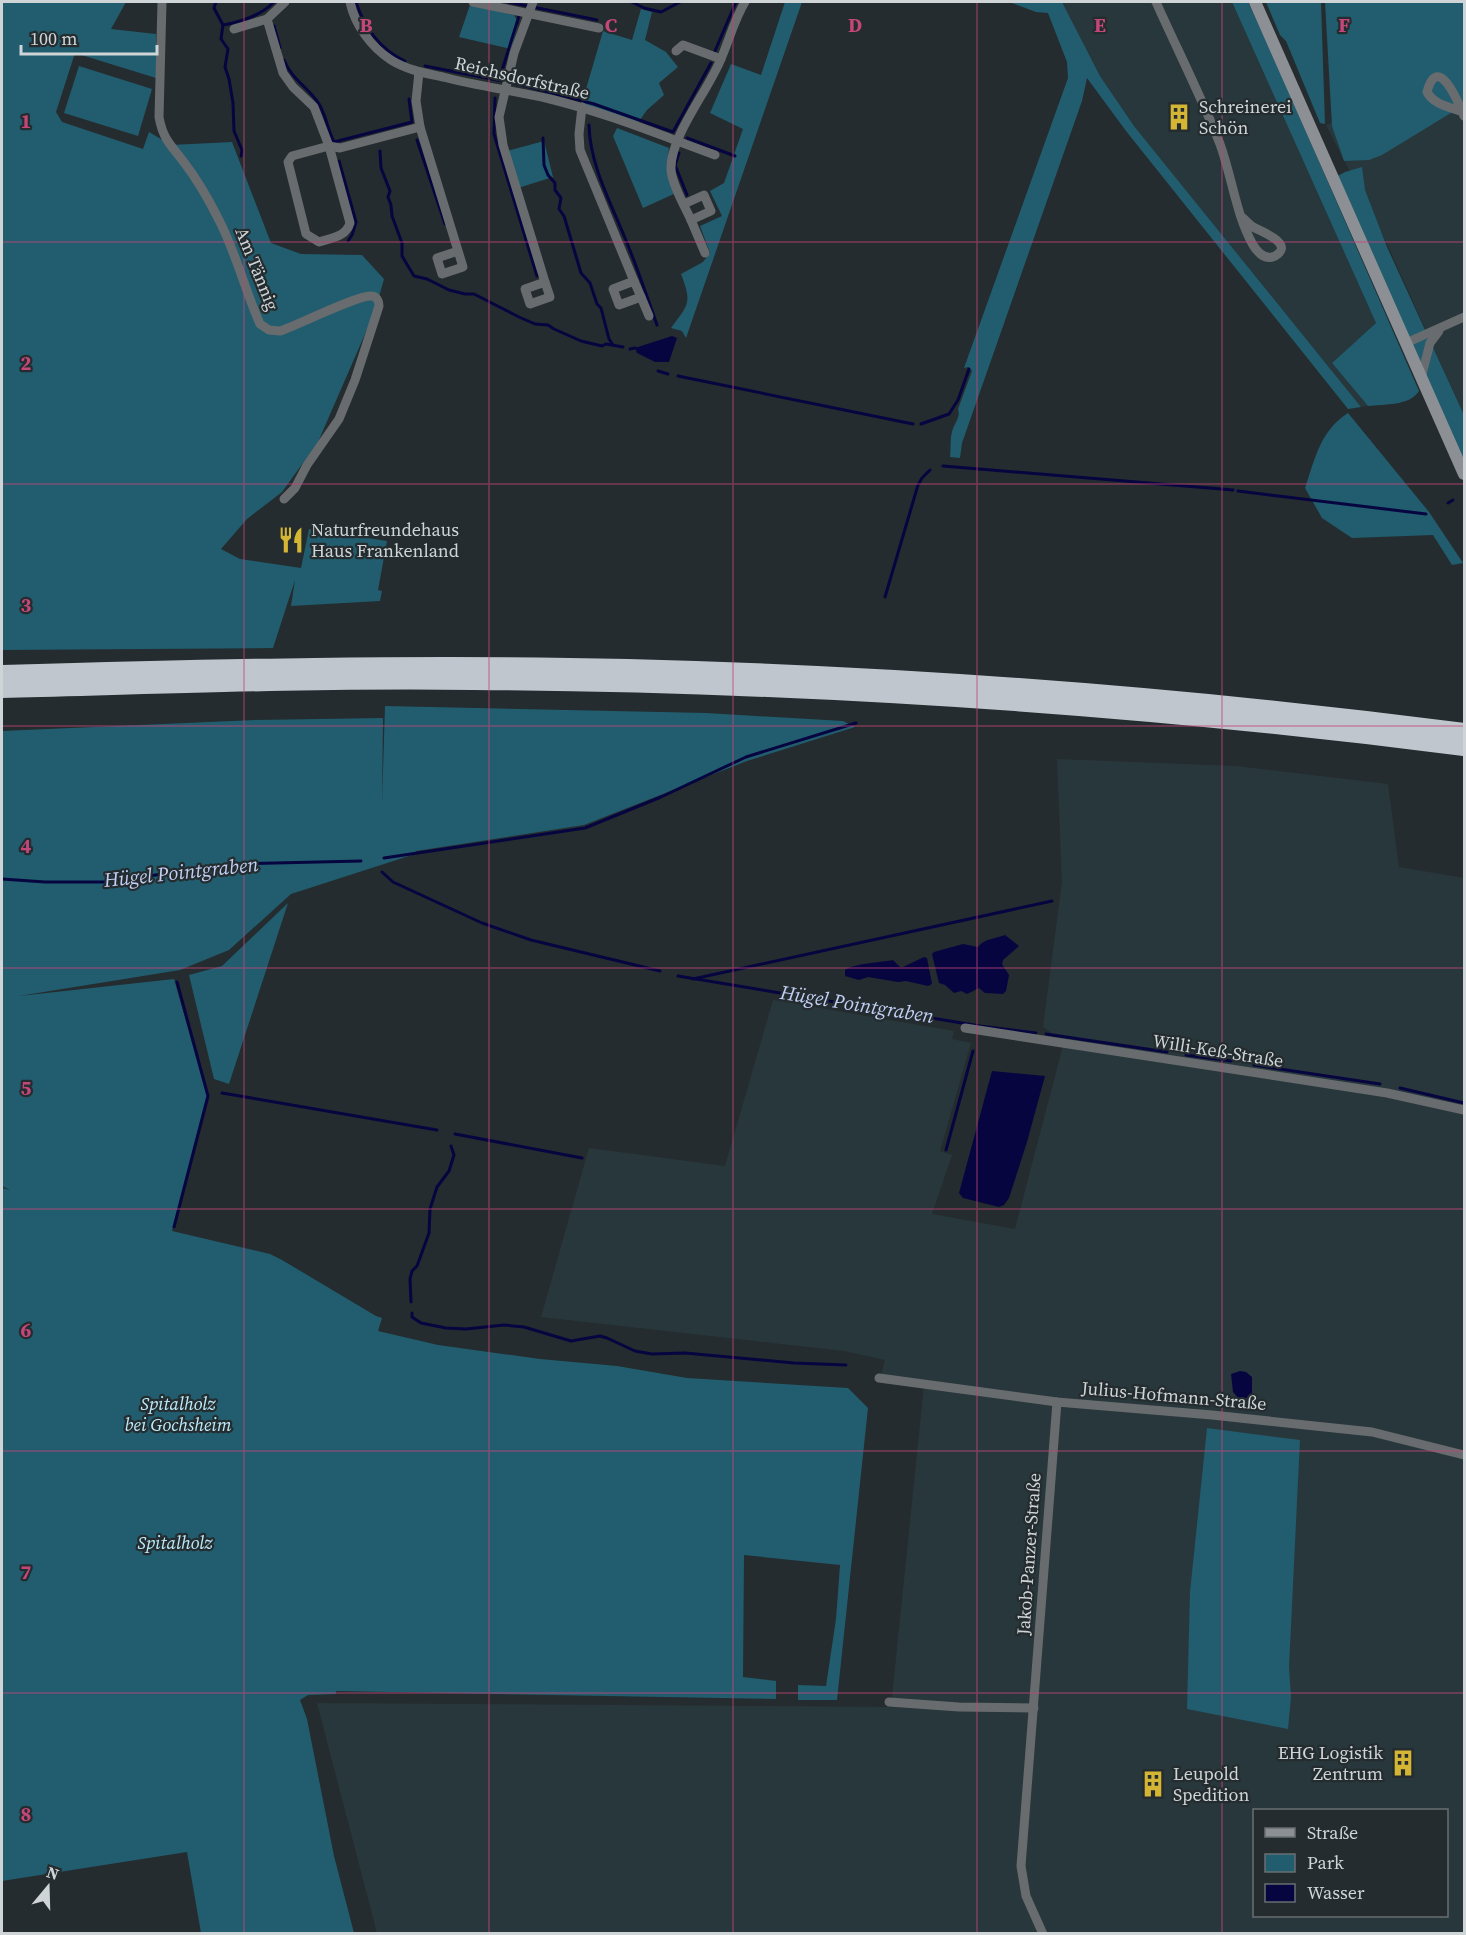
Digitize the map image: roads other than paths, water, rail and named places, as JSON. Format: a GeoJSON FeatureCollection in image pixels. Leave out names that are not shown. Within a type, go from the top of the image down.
{"type":"FeatureCollection","features":[{"type":"Feature","properties":{"kind":"highway"},"geometry":{"type":"LineString","coordinates":[[2,674],[358,666],[545,667],[744,672],[1076,692],[1329,716],[1464,732]]}},
{"type":"Feature","properties":{"kind":"highway"},"geometry":{"type":"LineString","coordinates":[[2,689],[396,681],[724,686],[896,694],[1088,707],[1306,728],[1464,747]]}},
{"type":"Feature","properties":{"kind":"main road"},"geometry":{"type":"LineString","coordinates":[[1255,2],[1464,474]]}},
{"type":"Feature","properties":{"kind":"street","name":"Am Tännig"},"geometry":{"type":"LineString","coordinates":[[162,2],[159,117],[162,131],[168,145],[183,161],[220,222],[260,324],[268,330],[280,332],[356,300],[371,296],[376,297],[379,302],[355,380],[339,419],[307,465],[295,488],[284,500]]}},
{"type":"Feature","properties":{"kind":"street"},"geometry":{"type":"LineString","coordinates":[[234,29],[267,19],[285,2]]}},
{"type":"Feature","properties":{"kind":"street","name":"Reichsdorfstraße"},"geometry":{"type":"LineString","coordinates":[[350,2],[359,26],[376,48],[390,59],[419,72],[582,107],[715,155]]}},
{"type":"Feature","properties":{"kind":"street"},"geometry":{"type":"LineString","coordinates":[[473,2],[599,28]]}},
{"type":"Feature","properties":{"kind":"street"},"geometry":{"type":"LineString","coordinates":[[533,2],[514,54],[500,117],[500,130],[545,282]]}},
{"type":"Feature","properties":{"kind":"street"},"geometry":{"type":"LineString","coordinates":[[705,253],[670,171],[676,141],[721,59],[745,2]]}},
{"type":"Feature","properties":{"kind":"street"},"geometry":{"type":"LineString","coordinates":[[1156,2],[1221,146],[1243,218],[1254,246],[1261,256],[1273,257],[1279,253],[1280,248],[1274,237],[1255,228],[1243,218]]}},
{"type":"Feature","properties":{"kind":"street"},"geometry":{"type":"LineString","coordinates":[[267,19],[283,73],[293,87],[314,107],[329,146],[350,223],[343,235],[319,242],[312,239],[306,234],[288,162],[292,156],[329,146],[340,148],[420,127]]}},
{"type":"Feature","properties":{"kind":"street"},"geometry":{"type":"LineString","coordinates":[[676,51],[683,45],[721,59]]}},
{"type":"Feature","properties":{"kind":"street"},"geometry":{"type":"LineString","coordinates":[[419,72],[416,101],[420,127],[458,252]]}},
{"type":"Feature","properties":{"kind":"street"},"geometry":{"type":"LineString","coordinates":[[582,107],[580,150],[649,316]]}},
{"type":"Feature","properties":{"kind":"street"},"geometry":{"type":"LineString","coordinates":[[684,204],[704,195],[711,211],[691,220]]}},
{"type":"Feature","properties":{"kind":"street"},"geometry":{"type":"LineString","coordinates":[[634,281],[613,289],[620,305],[641,297]]}},
{"type":"Feature","properties":{"kind":"street"},"geometry":{"type":"LineString","coordinates":[[1406,343],[1464,317]]}},
{"type":"Feature","properties":{"kind":"street"},"geometry":{"type":"LineString","coordinates":[[1421,378],[1430,343],[1441,328]]}},
{"type":"Feature","properties":{"kind":"street","name":"Willi-Keß-Straße"},"geometry":{"type":"LineString","coordinates":[[965,1028],[1387,1093],[1464,1110]]}},
{"type":"Feature","properties":{"kind":"street","name":"Julius-Hofmann-Straße"},"geometry":{"type":"LineString","coordinates":[[879,1378],[1057,1402],[1372,1432],[1464,1455]]}},
{"type":"Feature","properties":{"kind":"street","name":"Jakob-Panzer-Straße"},"geometry":{"type":"LineString","coordinates":[[1043,1934],[1026,1896],[1021,1866],[1057,1402]]}},
{"type":"Feature","properties":{"kind":"street"},"geometry":{"type":"LineString","coordinates":[[889,1702],[959,1707],[1034,1708]]}},
{"type":"Feature","properties":{"kind":"water"},"geometry":{"type":"Polygon","coordinates":[[[672,336],[677,338],[669,362],[655,362],[637,353],[635,348],[672,336]]]}},
{"type":"Feature","properties":{"kind":"water"},"geometry":{"type":"Polygon","coordinates":[[[1005,935],[1019,946],[1003,960],[1002,964],[1009,975],[1006,991],[1003,994],[985,993],[979,988],[967,994],[961,991],[954,993],[939,983],[932,954],[934,952],[963,944],[978,947],[987,940],[1005,935]]]}},
{"type":"Feature","properties":{"kind":"water"},"geometry":{"type":"Polygon","coordinates":[[[924,957],[927,958],[932,984],[928,986],[906,981],[898,982],[868,977],[859,980],[845,976],[845,970],[854,966],[893,960],[903,967],[924,957]]]}},
{"type":"Feature","properties":{"kind":"water"},"geometry":{"type":"Polygon","coordinates":[[[992,1071],[1045,1076],[1009,1198],[1004,1205],[999,1207],[963,1198],[959,1193],[992,1071]]]}},
{"type":"Feature","properties":{"kind":"water"},"geometry":{"type":"Polygon","coordinates":[[[1240,1371],[1252,1377],[1252,1393],[1249,1398],[1238,1398],[1233,1392],[1231,1374],[1240,1371]]]}},
{"type":"Feature","properties":{"kind":"waterway"},"geometry":{"type":"LineString","coordinates":[[216,2],[214,8],[223,25],[221,39],[228,49],[225,67],[233,103],[234,131],[242,150],[241,156]]}},
{"type":"Feature","properties":{"kind":"waterway"},"geometry":{"type":"LineString","coordinates":[[223,25],[250,17],[263,11],[274,2]]}},
{"type":"Feature","properties":{"kind":"waterway"},"geometry":{"type":"LineString","coordinates":[[356,2],[374,37],[388,51],[405,61]]}},
{"type":"Feature","properties":{"kind":"waterway"},"geometry":{"type":"LineString","coordinates":[[508,2],[597,20]]}},
{"type":"Feature","properties":{"kind":"waterway"},"geometry":{"type":"LineString","coordinates":[[632,2],[661,12],[680,2]]}},
{"type":"Feature","properties":{"kind":"waterway"},"geometry":{"type":"LineString","coordinates":[[715,51],[736,2]]}},
{"type":"Feature","properties":{"kind":"waterway"},"geometry":{"type":"LineString","coordinates":[[499,80],[520,13]]}},
{"type":"Feature","properties":{"kind":"waterway"},"geometry":{"type":"LineString","coordinates":[[274,26],[280,48]]}},
{"type":"Feature","properties":{"kind":"waterway"},"geometry":{"type":"LineString","coordinates":[[284,60],[291,72],[320,106],[334,142],[412,122],[409,99]]}},
{"type":"Feature","properties":{"kind":"waterway"},"geometry":{"type":"LineString","coordinates":[[425,66],[518,84],[594,104],[673,132],[711,63]]}},
{"type":"Feature","properties":{"kind":"waterway"},"geometry":{"type":"LineString","coordinates":[[495,98],[494,134],[537,276]]}},
{"type":"Feature","properties":{"kind":"waterway"},"geometry":{"type":"LineString","coordinates":[[589,125],[597,169],[634,260],[657,325]]}},
{"type":"Feature","properties":{"kind":"waterway"},"geometry":{"type":"LineString","coordinates":[[543,138],[544,165],[561,198],[559,209],[564,216],[581,273],[590,283],[613,345]]}},
{"type":"Feature","properties":{"kind":"waterway"},"geometry":{"type":"LineString","coordinates":[[687,138],[735,156]]}},
{"type":"Feature","properties":{"kind":"waterway"},"geometry":{"type":"LineString","coordinates":[[417,140],[445,224]]}},
{"type":"Feature","properties":{"kind":"waterway"},"geometry":{"type":"LineString","coordinates":[[380,151],[381,168],[390,191],[388,197],[392,216],[402,243],[402,256],[414,276],[427,279],[449,290],[474,294],[519,317],[535,324],[548,325],[581,341],[602,346],[606,344],[623,347]]}},
{"type":"Feature","properties":{"kind":"waterway"},"geometry":{"type":"LineString","coordinates":[[679,153],[675,165],[687,195]]}},
{"type":"Feature","properties":{"kind":"waterway"},"geometry":{"type":"LineString","coordinates":[[339,161],[356,222],[348,241]]}},
{"type":"Feature","properties":{"kind":"waterway"},"geometry":{"type":"LineString","coordinates":[[630,349],[635,348]]}},
{"type":"Feature","properties":{"kind":"waterway"},"geometry":{"type":"LineString","coordinates":[[921,424],[949,414],[958,400],[969,369]]}},
{"type":"Feature","properties":{"kind":"waterway"},"geometry":{"type":"LineString","coordinates":[[658,371],[668,374]]}},
{"type":"Feature","properties":{"kind":"waterway"},"geometry":{"type":"LineString","coordinates":[[678,376],[913,424]]}},
{"type":"Feature","properties":{"kind":"waterway"},"geometry":{"type":"LineString","coordinates":[[943,466],[1233,490]]}},
{"type":"Feature","properties":{"kind":"waterway"},"geometry":{"type":"LineString","coordinates":[[885,597],[918,485],[930,470]]}},
{"type":"Feature","properties":{"kind":"waterway"},"geometry":{"type":"LineString","coordinates":[[1238,491],[1426,514]]}},
{"type":"Feature","properties":{"kind":"waterway"},"geometry":{"type":"LineString","coordinates":[[1448,503],[1453,500]]}},
{"type":"Feature","properties":{"kind":"waterway"},"geometry":{"type":"LineString","coordinates":[[384,858],[585,828],[661,797],[746,757],[856,723]]}},
{"type":"Feature","properties":{"kind":"waterway","name":"Hügel Pointgraben"},"geometry":{"type":"LineString","coordinates":[[2,879],[107,882],[232,864],[361,861]]}},
{"type":"Feature","properties":{"kind":"waterway","name":"Hügel Pointgraben"},"geometry":{"type":"LineString","coordinates":[[382,872],[393,882],[482,923],[531,940],[660,971]]}},
{"type":"Feature","properties":{"kind":"waterway"},"geometry":{"type":"LineString","coordinates":[[693,979],[1052,901]]}},
{"type":"Feature","properties":{"kind":"waterway","name":"Hügel Pointgraben"},"geometry":{"type":"LineString","coordinates":[[678,976],[980,1026],[1036,1033]]}},
{"type":"Feature","properties":{"kind":"waterway"},"geometry":{"type":"LineString","coordinates":[[174,1227],[208,1096],[177,982]]}},
{"type":"Feature","properties":{"kind":"waterway","name":"Hügel Pointgraben"},"geometry":{"type":"LineString","coordinates":[[1046,1034],[1167,1052]]}},
{"type":"Feature","properties":{"kind":"waterway"},"geometry":{"type":"LineString","coordinates":[[946,1150],[973,1051]]}},
{"type":"Feature","properties":{"kind":"waterway","name":"Hügel Pointgraben"},"geometry":{"type":"LineString","coordinates":[[1186,1055],[1231,1061]]}},
{"type":"Feature","properties":{"kind":"waterway","name":"Hügel Pointgraben"},"geometry":{"type":"LineString","coordinates":[[1254,1065],[1380,1084]]}},
{"type":"Feature","properties":{"kind":"waterway","name":"Hügel Pointgraben"},"geometry":{"type":"LineString","coordinates":[[1400,1088],[1464,1103]]}},
{"type":"Feature","properties":{"kind":"waterway"},"geometry":{"type":"LineString","coordinates":[[222,1093],[437,1130]]}},
{"type":"Feature","properties":{"kind":"waterway"},"geometry":{"type":"LineString","coordinates":[[455,1134],[582,1158]]}},
{"type":"Feature","properties":{"kind":"waterway"},"geometry":{"type":"LineString","coordinates":[[411,1302],[412,1271],[417,1266],[429,1233],[430,1209],[437,1187],[449,1171],[454,1155],[451,1146]]}},
{"type":"Feature","properties":{"kind":"waterway"},"geometry":{"type":"LineString","coordinates":[[412,1313],[412,1317],[421,1323],[446,1328],[466,1329],[504,1325],[524,1327],[571,1341],[600,1336],[635,1351],[652,1354],[685,1353],[794,1363],[846,1365]]}},
{"type":"Feature","properties":{"kind":"place","name":"Schreinerei Schön"},"geometry":{"type":"Point","coordinates":[1179,117]}},
{"type":"Feature","properties":{"kind":"place","name":"Naturfreundehaus Haus Frankenland"},"geometry":{"type":"Point","coordinates":[291,540]}},
{"type":"Feature","properties":{"kind":"place","name":"EHG Logistik Zentrum"},"geometry":{"type":"Point","coordinates":[1403,1763]}},
{"type":"Feature","properties":{"kind":"place","name":"Leupold Spedition"},"geometry":{"type":"Point","coordinates":[1153,1784]}},
{"type":"Feature","properties":{"kind":"park label","name":"Spitalholz bei Gochsheim"},"geometry":{"type":"Point","coordinates":[178,1414]}},
{"type":"Feature","properties":{"kind":"park label","name":"Spitalholz"},"geometry":{"type":"Point","coordinates":[175,1543]}}]}
